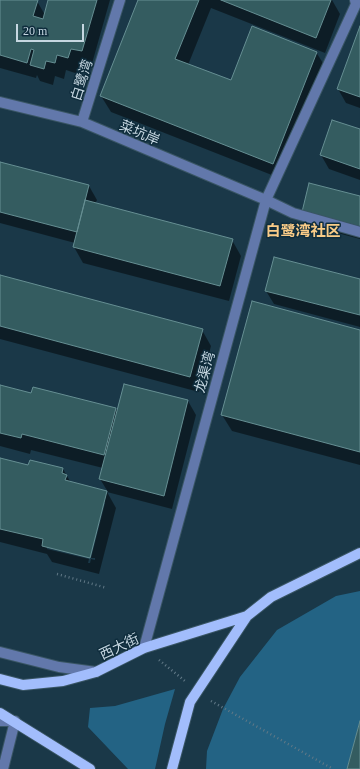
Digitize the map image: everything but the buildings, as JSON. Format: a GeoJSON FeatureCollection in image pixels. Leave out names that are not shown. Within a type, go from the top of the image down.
{"type":"FeatureCollection","features":[{"type":"Feature","properties":{"kind":"main road"},"geometry":{"type":"LineString","coordinates":[[172,769],[190,702],[247,616],[271,597],[360,553]]}},
{"type":"Feature","properties":{"kind":"main road","name":"西大街"},"geometry":{"type":"LineString","coordinates":[[0,679],[24,685],[62,681],[96,672],[144,648],[247,616]]}},
{"type":"Feature","properties":{"kind":"main road"},"geometry":{"type":"LineString","coordinates":[[0,713],[90,769]]}},
{"type":"Feature","properties":{"kind":"street","name":"白鹭湾"},"geometry":{"type":"LineString","coordinates":[[82,122],[120,0]]}},
{"type":"Feature","properties":{"kind":"street","name":"龙渠湾"},"geometry":{"type":"LineString","coordinates":[[144,648],[266,200],[356,4],[355,0]]}},
{"type":"Feature","properties":{"kind":"street","name":"菜坑岸"},"geometry":{"type":"LineString","coordinates":[[0,102],[82,122],[266,200]]}},
{"type":"Feature","properties":{"kind":"street"},"geometry":{"type":"LineString","coordinates":[[266,200],[293,213],[360,232]]}},
{"type":"Feature","properties":{"kind":"street"},"geometry":{"type":"LineString","coordinates":[[0,652],[59,667],[96,672]]}},
{"type":"Feature","properties":{"kind":"street"},"geometry":{"type":"LineString","coordinates":[[0,721],[15,721],[3,769]]}},
{"type":"Feature","properties":{"kind":"path"},"geometry":{"type":"LineString","coordinates":[[57,574],[107,588]]}},
{"type":"Feature","properties":{"kind":"path"},"geometry":{"type":"LineString","coordinates":[[223,709],[333,769]]}},
{"type":"Feature","properties":{"kind":"shaded area"},"geometry":{"type":"Polygon","coordinates":[[[360,591],[360,721],[347,769],[206,769],[207,751],[223,709],[240,677],[277,630],[336,596],[360,591]]]}},
{"type":"Feature","properties":{"kind":"shaded area"},"geometry":{"type":"Polygon","coordinates":[[[175,689],[165,724],[155,769],[128,769],[88,727],[90,708],[115,706],[175,689]]]}},
{"type":"Feature","properties":{"kind":"district","name":"白鹭湾社区"},"geometry":{"type":"Point","coordinates":[303,230]}}]}
